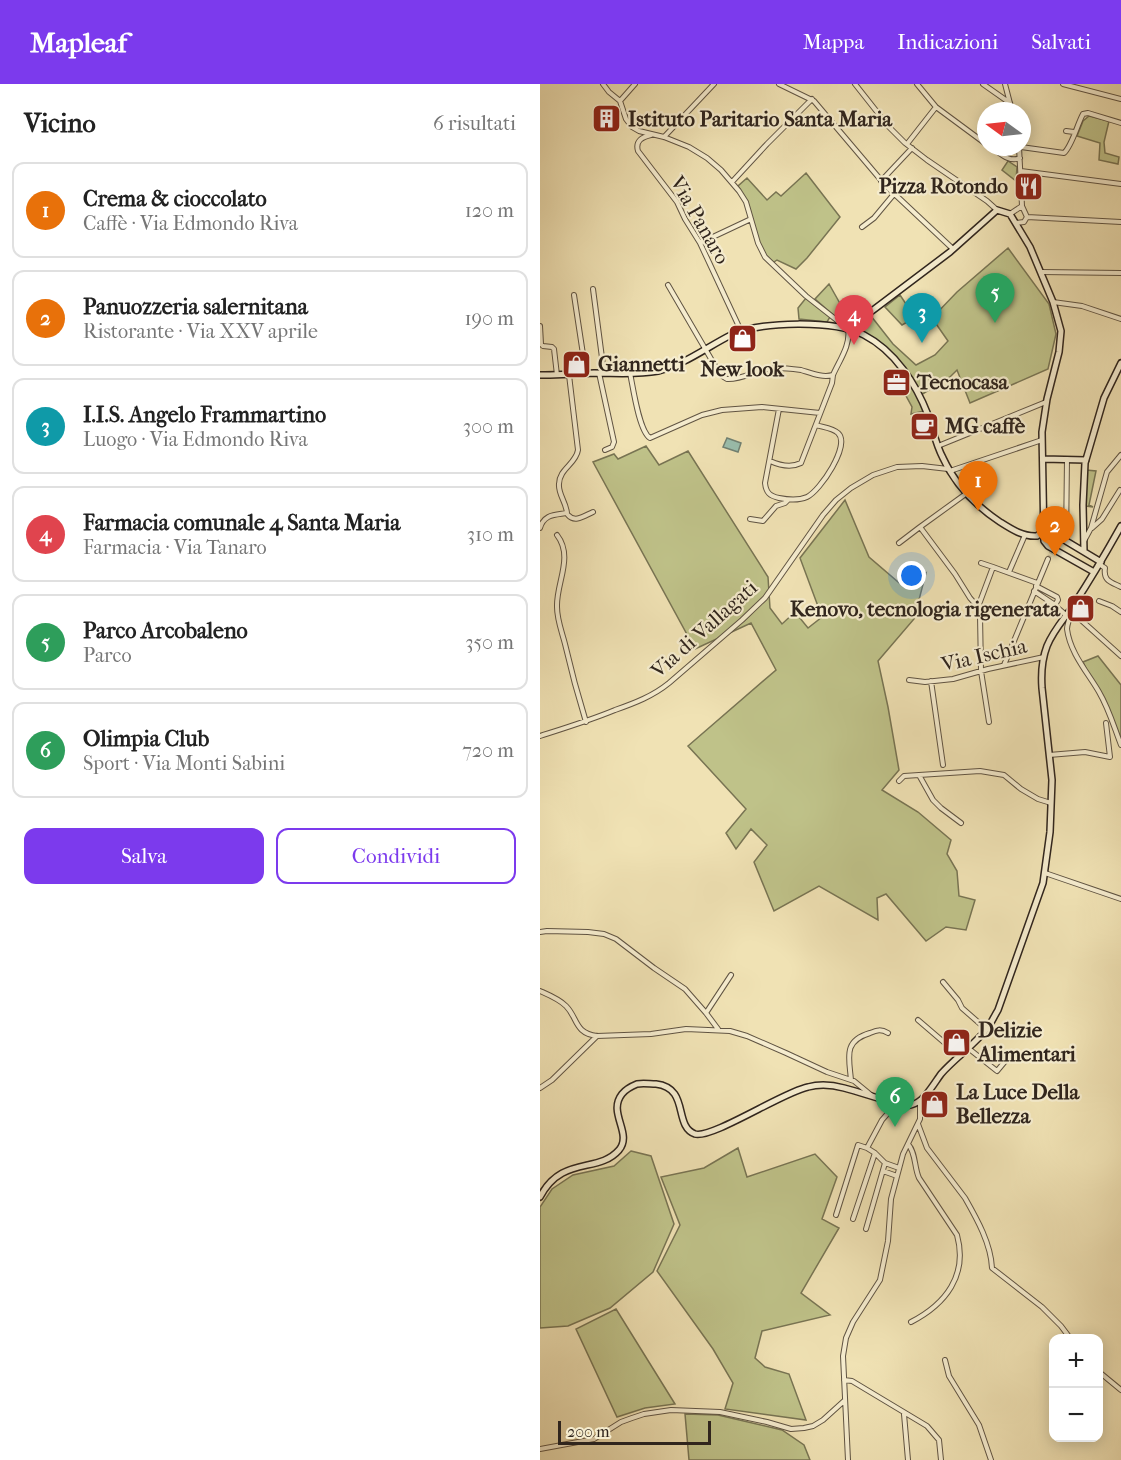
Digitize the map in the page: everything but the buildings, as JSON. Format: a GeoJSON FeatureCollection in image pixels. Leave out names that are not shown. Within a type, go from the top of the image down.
{"type":"FeatureCollection","features":[{"type":"Feature","properties":{"kind":"main road"},"geometry":{"type":"LineString","coordinates":[[848,329],[953,249],[997,210],[1010,214],[1030,247],[1053,302],[1062,337],[1047,402],[1042,440],[1045,543],[1052,551],[1094,572]]}},
{"type":"Feature","properties":{"kind":"main road"},"geometry":{"type":"LineString","coordinates":[[540,375],[651,372],[668,368],[741,331],[754,328],[794,324],[848,329],[879,344],[894,358],[917,391],[949,470],[975,503],[990,515],[1025,535],[1037,536],[1044,530]]}},
{"type":"Feature","properties":{"kind":"main road"},"geometry":{"type":"LineString","coordinates":[[1084,551],[1083,487],[1086,460],[1104,398],[1121,363]]}},
{"type":"Feature","properties":{"kind":"main road"},"geometry":{"type":"LineString","coordinates":[[1043,459],[1086,460]]}},
{"type":"Feature","properties":{"kind":"main road"},"geometry":{"type":"LineString","coordinates":[[540,1197],[548,1184],[561,1173],[605,1159],[620,1149],[623,1135],[617,1108],[619,1099],[625,1090],[632,1086],[644,1083],[668,1088],[675,1095],[686,1124],[692,1132],[698,1134],[721,1127],[806,1087],[824,1085],[842,1087],[906,1106],[920,1102],[942,1073],[986,1029],[998,1010],[1043,883],[1050,832],[1052,780],[1042,684],[1044,657],[1050,639],[1081,600],[1094,572],[1121,526]]}},
{"type":"Feature","properties":{"kind":"main road"},"geometry":{"type":"LineString","coordinates":[[1044,530],[1084,551],[1100,563]]}},
{"type":"Feature","properties":{"kind":"street"},"geometry":{"type":"LineString","coordinates":[[603,84],[620,101],[631,126],[639,131],[682,144],[703,155],[717,166],[745,200],[758,245],[765,257],[807,296],[848,329],[847,344],[832,375],[832,383],[802,460],[799,464],[788,466],[770,461]]}},
{"type":"Feature","properties":{"kind":"street"},"geometry":{"type":"LineString","coordinates":[[620,101],[635,84]]}},
{"type":"Feature","properties":{"kind":"street"},"geometry":{"type":"LineString","coordinates":[[663,137],[714,84]]}},
{"type":"Feature","properties":{"kind":"street"},"geometry":{"type":"LineString","coordinates":[[779,84],[812,99],[881,181],[953,249]]}},
{"type":"Feature","properties":{"kind":"street"},"geometry":{"type":"LineString","coordinates":[[855,84],[889,127],[907,144],[997,210]]}},
{"type":"Feature","properties":{"kind":"street"},"geometry":{"type":"LineString","coordinates":[[917,84],[936,107],[977,137]]}},
{"type":"Feature","properties":{"kind":"street"},"geometry":{"type":"LineString","coordinates":[[983,84],[1007,102]]}},
{"type":"Feature","properties":{"kind":"street"},"geometry":{"type":"LineString","coordinates":[[1005,84],[1010,102]]}},
{"type":"Feature","properties":{"kind":"street"},"geometry":{"type":"LineString","coordinates":[[1063,84],[1079,86],[1121,99]]}},
{"type":"Feature","properties":{"kind":"street"},"geometry":{"type":"LineString","coordinates":[[732,182],[812,99]]}},
{"type":"Feature","properties":{"kind":"street"},"geometry":{"type":"LineString","coordinates":[[907,144],[936,107]]}},
{"type":"Feature","properties":{"kind":"street"},"geometry":{"type":"LineString","coordinates":[[1031,148],[1064,153],[1070,145],[1083,114],[1088,113],[1121,123]]}},
{"type":"Feature","properties":{"kind":"street"},"geometry":{"type":"LineString","coordinates":[[1066,131],[1074,132]]}},
{"type":"Feature","properties":{"kind":"street","name":"Via Panaro"},"geometry":{"type":"LineString","coordinates":[[652,135],[644,136],[638,142],[638,151],[672,195],[700,243],[741,331]]}},
{"type":"Feature","properties":{"kind":"street"},"geometry":{"type":"LineString","coordinates":[[881,181],[912,148]]}},
{"type":"Feature","properties":{"kind":"street"},"geometry":{"type":"LineString","coordinates":[[1004,156],[1010,160],[1020,158],[1022,206],[1027,217]]}},
{"type":"Feature","properties":{"kind":"street"},"geometry":{"type":"LineString","coordinates":[[1021,171],[1121,184]]}},
{"type":"Feature","properties":{"kind":"street"},"geometry":{"type":"LineString","coordinates":[[862,227],[874,218],[894,194]]}},
{"type":"Feature","properties":{"kind":"street"},"geometry":{"type":"LineString","coordinates":[[1010,214],[1022,206]]}},
{"type":"Feature","properties":{"kind":"street"},"geometry":{"type":"LineString","coordinates":[[1027,217],[1121,222]]}},
{"type":"Feature","properties":{"kind":"street"},"geometry":{"type":"LineString","coordinates":[[1016,223],[1024,222],[1027,217]]}},
{"type":"Feature","properties":{"kind":"street"},"geometry":{"type":"LineString","coordinates":[[700,243],[751,219]]}},
{"type":"Feature","properties":{"kind":"street"},"geometry":{"type":"LineString","coordinates":[[1040,272],[1121,273]]}},
{"type":"Feature","properties":{"kind":"street"},"geometry":{"type":"LineString","coordinates":[[668,285],[722,376],[727,379],[776,368],[824,376],[832,375]]}},
{"type":"Feature","properties":{"kind":"street"},"geometry":{"type":"LineString","coordinates":[[593,289],[602,373],[614,442],[612,447],[605,450]]}},
{"type":"Feature","properties":{"kind":"street"},"geometry":{"type":"LineString","coordinates":[[574,295],[586,374]]}},
{"type":"Feature","properties":{"kind":"street"},"geometry":{"type":"LineString","coordinates":[[1053,302],[1082,306],[1121,319]]}},
{"type":"Feature","properties":{"kind":"street"},"geometry":{"type":"LineString","coordinates":[[540,326],[541,344],[554,349],[557,375]]}},
{"type":"Feature","properties":{"kind":"street"},"geometry":{"type":"LineString","coordinates":[[630,373],[638,410],[646,435],[650,438],[702,415],[717,411],[755,407],[820,413]]}},
{"type":"Feature","properties":{"kind":"street"},"geometry":{"type":"LineString","coordinates":[[569,375],[578,452],[559,478],[559,490],[569,522]]}},
{"type":"Feature","properties":{"kind":"street"},"geometry":{"type":"LineString","coordinates":[[938,446],[1047,402]]}},
{"type":"Feature","properties":{"kind":"street"},"geometry":{"type":"LineString","coordinates":[[779,409],[765,483],[770,495],[789,499],[803,498],[809,496],[825,479],[840,450],[842,440],[840,434],[816,425]]}},
{"type":"Feature","properties":{"kind":"street"},"geometry":{"type":"LineString","coordinates":[[949,470],[1042,440]]}},
{"type":"Feature","properties":{"kind":"street"},"geometry":{"type":"LineString","coordinates":[[1084,542],[1091,528],[1109,467],[1121,455]]}},
{"type":"Feature","properties":{"kind":"street"},"geometry":{"type":"LineString","coordinates":[[1066,541],[1067,459]]}},
{"type":"Feature","properties":{"kind":"street","name":"Via di Vallagati"},"geometry":{"type":"LineString","coordinates":[[540,736],[586,722],[659,690],[742,620],[770,592],[823,514],[851,488],[873,475],[897,467],[922,466],[949,470]]}},
{"type":"Feature","properties":{"kind":"street"},"geometry":{"type":"LineString","coordinates":[[1091,528],[1102,519],[1120,490]]}},
{"type":"Feature","properties":{"kind":"street"},"geometry":{"type":"LineString","coordinates":[[899,543],[967,493]]}},
{"type":"Feature","properties":{"kind":"street"},"geometry":{"type":"LineString","coordinates":[[750,519],[765,520],[776,506],[789,499]]}},
{"type":"Feature","properties":{"kind":"street"},"geometry":{"type":"LineString","coordinates":[[567,514],[571,519],[575,519],[593,512]]}},
{"type":"Feature","properties":{"kind":"street"},"geometry":{"type":"LineString","coordinates":[[540,528],[547,518],[567,514]]}},
{"type":"Feature","properties":{"kind":"street"},"geometry":{"type":"LineString","coordinates":[[920,527],[978,607]]}},
{"type":"Feature","properties":{"kind":"street"},"geometry":{"type":"LineString","coordinates":[[557,535],[565,553],[557,614],[586,722]]}},
{"type":"Feature","properties":{"kind":"street"},"geometry":{"type":"LineString","coordinates":[[1009,572],[1025,535]]}},
{"type":"Feature","properties":{"kind":"street"},"geometry":{"type":"LineString","coordinates":[[1003,666],[1048,559]]}},
{"type":"Feature","properties":{"kind":"street"},"geometry":{"type":"LineString","coordinates":[[981,563],[1009,572],[1036,587],[1059,609],[1069,613],[1121,656]]}},
{"type":"Feature","properties":{"kind":"street"},"geometry":{"type":"LineString","coordinates":[[1100,563],[1105,568],[1106,579],[1121,587]]}},
{"type":"Feature","properties":{"kind":"street"},"geometry":{"type":"LineString","coordinates":[[989,722],[981,671],[978,607],[993,567]]}},
{"type":"Feature","properties":{"kind":"street"},"geometry":{"type":"LineString","coordinates":[[1099,601],[1121,612]]}},
{"type":"Feature","properties":{"kind":"street"},"geometry":{"type":"LineString","coordinates":[[1069,613],[1071,618],[1067,624],[1071,643],[1099,691],[1121,745]]}},
{"type":"Feature","properties":{"kind":"street","name":"Via Ischia"},"geometry":{"type":"LineString","coordinates":[[909,680],[956,679],[1044,657]]}},
{"type":"Feature","properties":{"kind":"street","name":"Via Ischia"},"geometry":{"type":"LineString","coordinates":[[932,681],[943,765]]}},
{"type":"Feature","properties":{"kind":"street"},"geometry":{"type":"LineString","coordinates":[[1049,755],[1085,752],[1110,757],[1106,723]]}},
{"type":"Feature","properties":{"kind":"street"},"geometry":{"type":"LineString","coordinates":[[899,781],[904,776],[980,771],[1004,775],[1021,789],[1038,799],[1051,803]]}},
{"type":"Feature","properties":{"kind":"street"},"geometry":{"type":"LineString","coordinates":[[919,775],[933,800],[961,823]]}},
{"type":"Feature","properties":{"kind":"street"},"geometry":{"type":"LineString","coordinates":[[1044,873],[1121,899]]}},
{"type":"Feature","properties":{"kind":"street"},"geometry":{"type":"LineString","coordinates":[[540,932],[547,930],[588,932],[614,937],[682,987],[718,1029]]}},
{"type":"Feature","properties":{"kind":"street"},"geometry":{"type":"LineString","coordinates":[[706,1013],[731,975]]}},
{"type":"Feature","properties":{"kind":"street"},"geometry":{"type":"LineString","coordinates":[[943,982],[962,1008],[986,1029]]}},
{"type":"Feature","properties":{"kind":"street"},"geometry":{"type":"LineString","coordinates":[[540,991],[564,1004],[577,1025],[590,1035],[651,1035],[686,1029],[733,1031],[826,1072],[851,1080],[874,1098]]}},
{"type":"Feature","properties":{"kind":"street"},"geometry":{"type":"LineString","coordinates":[[918,1020],[960,1056]]}},
{"type":"Feature","properties":{"kind":"street"},"geometry":{"type":"LineString","coordinates":[[851,1080],[849,1056],[852,1044],[858,1036],[878,1030],[888,1033]]}},
{"type":"Feature","properties":{"kind":"street"},"geometry":{"type":"LineString","coordinates":[[540,1088],[552,1080],[597,1036]]}},
{"type":"Feature","properties":{"kind":"street"},"geometry":{"type":"LineString","coordinates":[[968,1048],[997,1071],[1012,1053]]}},
{"type":"Feature","properties":{"kind":"street"},"geometry":{"type":"LineString","coordinates":[[848,1460],[843,1356],[846,1338],[853,1322],[880,1280],[888,1241],[891,1199],[903,1154],[920,1119],[920,1102]]}},
{"type":"Feature","properties":{"kind":"street"},"geometry":{"type":"LineString","coordinates":[[867,1148],[882,1120],[897,1104]]}},
{"type":"Feature","properties":{"kind":"street"},"geometry":{"type":"LineString","coordinates":[[917,1124],[927,1148],[965,1198],[988,1246],[992,1268],[1042,1307],[1067,1334]]}},
{"type":"Feature","properties":{"kind":"street"},"geometry":{"type":"LineString","coordinates":[[836,1215],[858,1144],[867,1148],[885,1163],[899,1168]]}},
{"type":"Feature","properties":{"kind":"street"},"geometry":{"type":"LineString","coordinates":[[908,1144],[913,1150],[919,1178],[957,1235],[960,1256],[953,1286],[934,1306],[911,1322]]}},
{"type":"Feature","properties":{"kind":"street"},"geometry":{"type":"LineString","coordinates":[[853,1219],[875,1154]]}},
{"type":"Feature","properties":{"kind":"street"},"geometry":{"type":"LineString","coordinates":[[866,1229],[885,1163]]}},
{"type":"Feature","properties":{"kind":"street"},"geometry":{"type":"LineString","coordinates":[[883,1171],[897,1176]]}},
{"type":"Feature","properties":{"kind":"street"},"geometry":{"type":"LineString","coordinates":[[945,1360],[949,1376],[979,1425],[992,1460]]}},
{"type":"Feature","properties":{"kind":"street"},"geometry":{"type":"LineString","coordinates":[[1103,1375],[1121,1390]]}},
{"type":"Feature","properties":{"kind":"street"},"geometry":{"type":"LineString","coordinates":[[844,1380],[852,1381],[927,1426],[939,1440],[941,1460]]}},
{"type":"Feature","properties":{"kind":"street"},"geometry":{"type":"LineString","coordinates":[[540,1449],[594,1439],[621,1422],[644,1414],[671,1410],[720,1412],[791,1429],[804,1428],[823,1420],[845,1400]]}},
{"type":"Feature","properties":{"kind":"street"},"geometry":{"type":"LineString","coordinates":[[904,1413],[908,1460]]}},
{"type":"Feature","properties":{"kind":"green space"},"geometry":{"type":"Polygon","coordinates":[[[1089,116],[1109,121],[1104,142],[1105,153],[1119,157],[1118,164],[1099,160],[1100,143],[1077,136],[1083,121],[1089,116]]]}},
{"type":"Feature","properties":{"kind":"green space"},"geometry":{"type":"Polygon","coordinates":[[[1008,161],[1017,167],[1016,181],[1002,170],[1008,161]]]}},
{"type":"Feature","properties":{"kind":"green space"},"geometry":{"type":"Polygon","coordinates":[[[806,173],[840,217],[796,269],[777,260],[771,264],[759,248],[750,209],[738,186],[747,178],[767,200],[776,192],[781,196],[806,173]]]}},
{"type":"Feature","properties":{"kind":"green space"},"geometry":{"type":"Polygon","coordinates":[[[1008,248],[1049,304],[1056,334],[1048,369],[970,403],[957,370],[921,395],[880,343],[846,326],[815,299],[829,284],[851,323],[848,326],[871,316],[893,344],[916,365],[935,355],[948,341],[932,318],[957,292],[1008,248]]]}},
{"type":"Feature","properties":{"kind":"green space"},"geometry":{"type":"Polygon","coordinates":[[[900,295],[916,319],[902,325],[885,307],[900,295]]]}},
{"type":"Feature","properties":{"kind":"green space"},"geometry":{"type":"Polygon","coordinates":[[[806,298],[830,317],[827,322],[799,319],[798,308],[806,298]]]}},
{"type":"Feature","properties":{"kind":"green space"},"geometry":{"type":"Polygon","coordinates":[[[899,370],[915,391],[924,411],[911,414],[912,407],[893,372],[899,370]]]}},
{"type":"Feature","properties":{"kind":"green space"},"geometry":{"type":"Polygon","coordinates":[[[646,446],[659,465],[688,451],[768,577],[770,608],[782,624],[795,612],[808,628],[822,617],[800,558],[845,500],[869,557],[904,587],[926,573],[914,619],[878,661],[899,770],[882,790],[918,812],[951,840],[947,854],[957,871],[959,896],[975,900],[966,930],[946,927],[926,941],[886,894],[877,898],[878,920],[819,886],[774,911],[754,862],[767,845],[751,829],[736,849],[726,833],[746,809],[688,746],[776,670],[751,623],[695,649],[593,462],[614,454],[618,459],[646,446]]]}},
{"type":"Feature","properties":{"kind":"green space"},"geometry":{"type":"Polygon","coordinates":[[[1086,470],[1096,471],[1089,505],[1093,507],[1086,506],[1086,470]]]}},
{"type":"Feature","properties":{"kind":"green space"},"geometry":{"type":"Polygon","coordinates":[[[1098,656],[1121,685],[1121,741],[1083,662],[1098,656]]]}},
{"type":"Feature","properties":{"kind":"green space"},"geometry":{"type":"Polygon","coordinates":[[[738,1148],[747,1177],[815,1154],[837,1177],[822,1219],[839,1228],[801,1293],[830,1315],[762,1331],[755,1358],[765,1367],[789,1374],[806,1420],[725,1409],[733,1383],[713,1349],[657,1271],[680,1225],[661,1177],[704,1168],[738,1148]]]}},
{"type":"Feature","properties":{"kind":"green space"},"geometry":{"type":"Polygon","coordinates":[[[631,1151],[651,1156],[674,1224],[653,1272],[610,1308],[568,1326],[540,1328],[540,1207],[552,1189],[573,1175],[614,1166],[631,1151]]]}},
{"type":"Feature","properties":{"kind":"green space"},"geometry":{"type":"Polygon","coordinates":[[[616,1309],[675,1404],[645,1408],[617,1417],[576,1329],[616,1309]]]}},
{"type":"Feature","properties":{"kind":"green space"},"geometry":{"type":"Polygon","coordinates":[[[685,1414],[718,1415],[782,1430],[804,1445],[810,1460],[689,1460],[685,1414]]]}},
{"type":"Feature","properties":{"kind":"shaded area"},"geometry":{"type":"Polygon","coordinates":[[[727,438],[741,443],[738,452],[723,447],[727,438]]]}},
{"type":"Feature","properties":{"kind":"tunnel"},"geometry":{"type":"LineString","coordinates":[[1048,559],[1051,553]]}},
{"type":"Feature","properties":{"kind":"place","name":"Istituto Paritario Santa Maria"},"geometry":{"type":"Point","coordinates":[607,119]}},
{"type":"Feature","properties":{"kind":"place","name":"Pizza Rotondo"},"geometry":{"type":"Point","coordinates":[1029,186]}},
{"type":"Feature","properties":{"kind":"place","name":"Parco Arcobaleno"},"geometry":{"type":"Point","coordinates":[995,323]}},
{"type":"Feature","properties":{"kind":"place","name":"New look"},"geometry":{"type":"Point","coordinates":[742,338]}},
{"type":"Feature","properties":{"kind":"place","name":"I.I.S. Angelo Frammartino"},"geometry":{"type":"Point","coordinates":[922,343]}},
{"type":"Feature","properties":{"kind":"place","name":"Farmacia comunale 4 Santa Maria"},"geometry":{"type":"Point","coordinates":[854,345]}},
{"type":"Feature","properties":{"kind":"place","name":"Giannetti"},"geometry":{"type":"Point","coordinates":[577,364]}},
{"type":"Feature","properties":{"kind":"place","name":"Tecnocasa"},"geometry":{"type":"Point","coordinates":[896,382]}},
{"type":"Feature","properties":{"kind":"place","name":"MG caffè"},"geometry":{"type":"Point","coordinates":[924,426]}},
{"type":"Feature","properties":{"kind":"place","name":"Crema & cioccolato"},"geometry":{"type":"Point","coordinates":[978,511]}},
{"type":"Feature","properties":{"kind":"place","name":"Panuozzeria salernitana"},"geometry":{"type":"Point","coordinates":[1055,556]}},
{"type":"Feature","properties":{"kind":"place","name":"Kenovo, tecnologia rigenerata"},"geometry":{"type":"Point","coordinates":[1081,609]}},
{"type":"Feature","properties":{"kind":"place","name":"Delizie Alimentari"},"geometry":{"type":"Point","coordinates":[957,1042]}},
{"type":"Feature","properties":{"kind":"place","name":"La Luce Della Bellezza"},"geometry":{"type":"Point","coordinates":[935,1104]}},
{"type":"Feature","properties":{"kind":"place","name":"Olimpia Club"},"geometry":{"type":"Point","coordinates":[895,1127]}}]}
